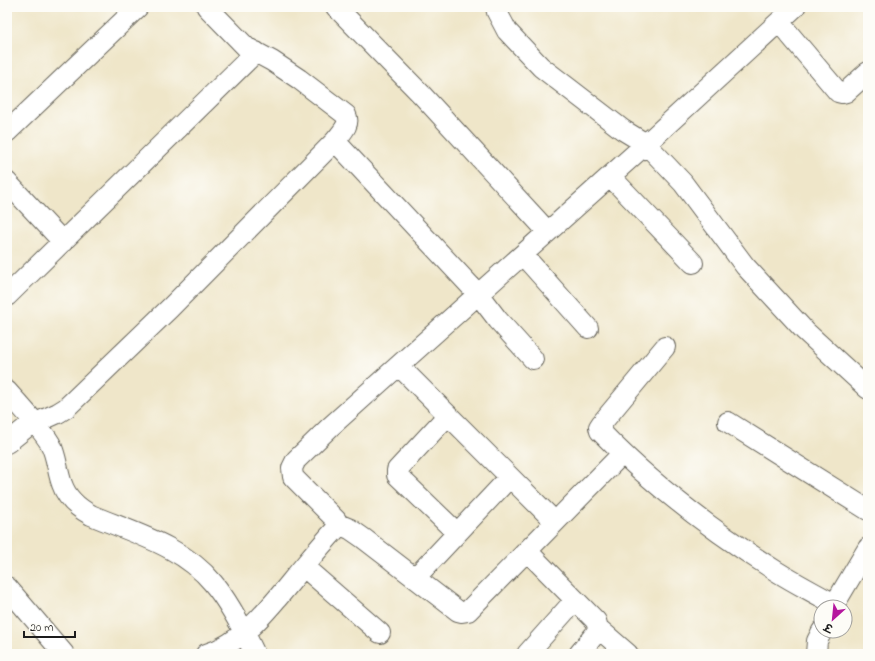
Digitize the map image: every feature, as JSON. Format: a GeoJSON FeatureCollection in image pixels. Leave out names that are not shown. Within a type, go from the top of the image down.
{"type":"FeatureCollection","features":[{"type":"Feature","properties":{"kind":"street"},"geometry":{"type":"LineString","coordinates":[[7,132],[138,7]]}},
{"type":"Feature","properties":{"kind":"street"},"geometry":{"type":"LineString","coordinates":[[7,443],[27,427],[66,408],[170,308],[335,141],[347,125],[348,119],[346,114],[294,75],[246,47],[208,7]]}},
{"type":"Feature","properties":{"kind":"street"},"geometry":{"type":"LineString","coordinates":[[336,7],[422,95],[548,232]]}},
{"type":"Feature","properties":{"kind":"street"},"geometry":{"type":"LineString","coordinates":[[496,7],[507,32],[541,67],[623,130],[646,144],[683,183],[745,266],[805,331],[868,389]]}},
{"type":"Feature","properties":{"kind":"street"},"geometry":{"type":"LineString","coordinates":[[622,454],[468,611],[462,612],[458,611],[363,538],[350,529],[338,524],[336,520],[293,477],[292,468],[296,460],[325,432],[646,144],[795,7]]}},
{"type":"Feature","properties":{"kind":"street"},"geometry":{"type":"LineString","coordinates":[[779,22],[838,92],[846,92],[868,72]]}},
{"type":"Feature","properties":{"kind":"street"},"geometry":{"type":"LineString","coordinates":[[7,296],[256,52]]}},
{"type":"Feature","properties":{"kind":"street"},"geometry":{"type":"LineString","coordinates":[[335,141],[478,294],[498,320],[533,359]]}},
{"type":"Feature","properties":{"kind":"street"},"geometry":{"type":"LineString","coordinates":[[610,176],[693,263]]}},
{"type":"Feature","properties":{"kind":"street"},"geometry":{"type":"LineString","coordinates":[[7,182],[63,242]]}},
{"type":"Feature","properties":{"kind":"street"},"geometry":{"type":"LineString","coordinates":[[523,255],[588,328]]}},
{"type":"Feature","properties":{"kind":"street"},"geometry":{"type":"LineString","coordinates":[[665,347],[599,427],[600,431],[622,454],[684,507],[777,572],[822,599]]}},
{"type":"Feature","properties":{"kind":"street"},"geometry":{"type":"LineString","coordinates":[[399,366],[555,522]]}},
{"type":"Feature","properties":{"kind":"street"},"geometry":{"type":"LineString","coordinates":[[7,391],[34,423],[52,448],[57,460],[62,486],[70,499],[80,509],[91,515],[162,544],[179,553],[197,566],[213,582],[224,598],[255,654]]}},
{"type":"Feature","properties":{"kind":"street"},"geometry":{"type":"LineString","coordinates":[[448,415],[397,470],[396,473],[457,533]]}},
{"type":"Feature","properties":{"kind":"street"},"geometry":{"type":"LineString","coordinates":[[728,422],[868,510]]}},
{"type":"Feature","properties":{"kind":"street"},"geometry":{"type":"LineString","coordinates":[[415,578],[510,477]]}},
{"type":"Feature","properties":{"kind":"street"},"geometry":{"type":"LineString","coordinates":[[206,654],[216,651],[244,633],[276,600],[336,529],[338,524]]}},
{"type":"Feature","properties":{"kind":"street"},"geometry":{"type":"LineString","coordinates":[[838,599],[868,548]]}},
{"type":"Feature","properties":{"kind":"street"},"geometry":{"type":"LineString","coordinates":[[527,551],[596,621],[598,628],[628,654]]}},
{"type":"Feature","properties":{"kind":"street"},"geometry":{"type":"LineString","coordinates":[[304,566],[380,633]]}},
{"type":"Feature","properties":{"kind":"street"},"geometry":{"type":"LineString","coordinates":[[7,587],[64,654]]}},
{"type":"Feature","properties":{"kind":"street"},"geometry":{"type":"LineString","coordinates":[[527,654],[575,600]]}},
{"type":"Feature","properties":{"kind":"street"},"geometry":{"type":"LineString","coordinates":[[579,654],[596,633],[598,628]]}},
{"type":"Feature","properties":{"kind":"street"},"geometry":{"type":"LineString","coordinates":[[816,654],[818,639]]}}]}
